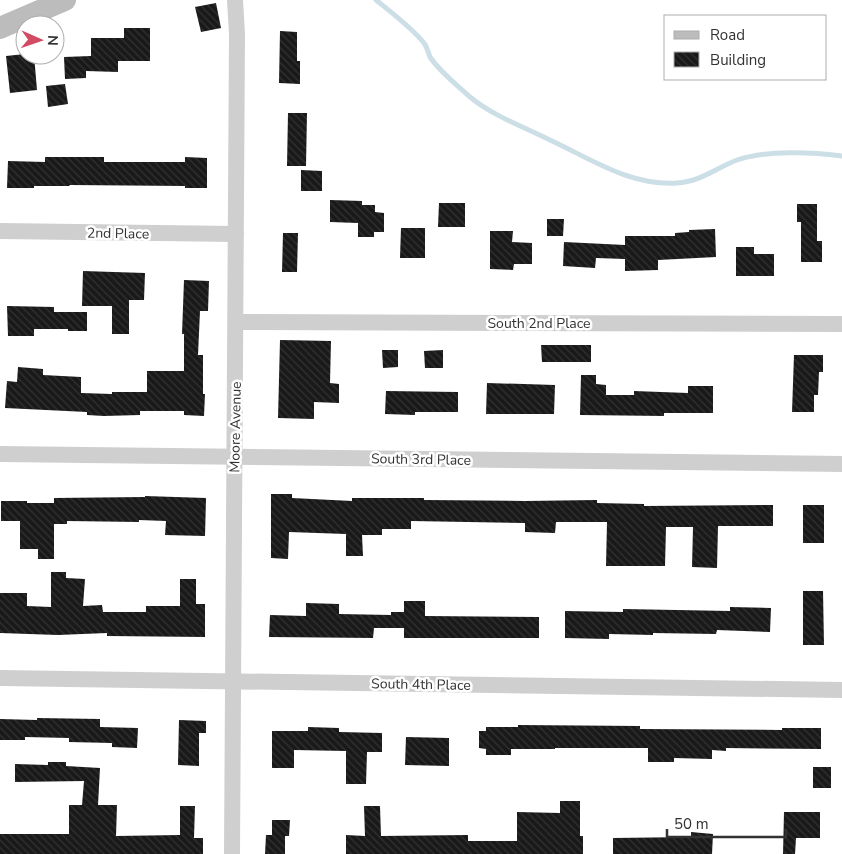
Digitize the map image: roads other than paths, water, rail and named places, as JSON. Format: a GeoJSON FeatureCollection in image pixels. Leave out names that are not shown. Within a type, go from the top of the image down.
{"type":"FeatureCollection","features":[{"type":"Feature","properties":{"kind":"main road"},"geometry":{"type":"LineString","coordinates":[[0,28],[65,0]]}},
{"type":"Feature","properties":{"kind":"street","name":"Moore Avenue"},"geometry":{"type":"LineString","coordinates":[[232,854],[236,322],[237,34],[235,0]]}},
{"type":"Feature","properties":{"kind":"street","name":"2nd Place"},"geometry":{"type":"LineString","coordinates":[[0,231],[236,234]]}},
{"type":"Feature","properties":{"kind":"street","name":"South 2nd Place"},"geometry":{"type":"LineString","coordinates":[[236,322],[842,324]]}},
{"type":"Feature","properties":{"kind":"street","name":"South 3rd Place"},"geometry":{"type":"LineString","coordinates":[[0,454],[842,464]]}},
{"type":"Feature","properties":{"kind":"street","name":"South 4th Place"},"geometry":{"type":"LineString","coordinates":[[0,678],[842,690]]}},
{"type":"Feature","properties":{"kind":"waterway"},"geometry":{"type":"LineString","coordinates":[[376,0],[414,32],[424,43],[430,57],[439,68],[479,104],[509,121],[627,176],[660,183],[677,183],[693,180],[737,160],[749,157],[775,153],[842,156]]}}]}
